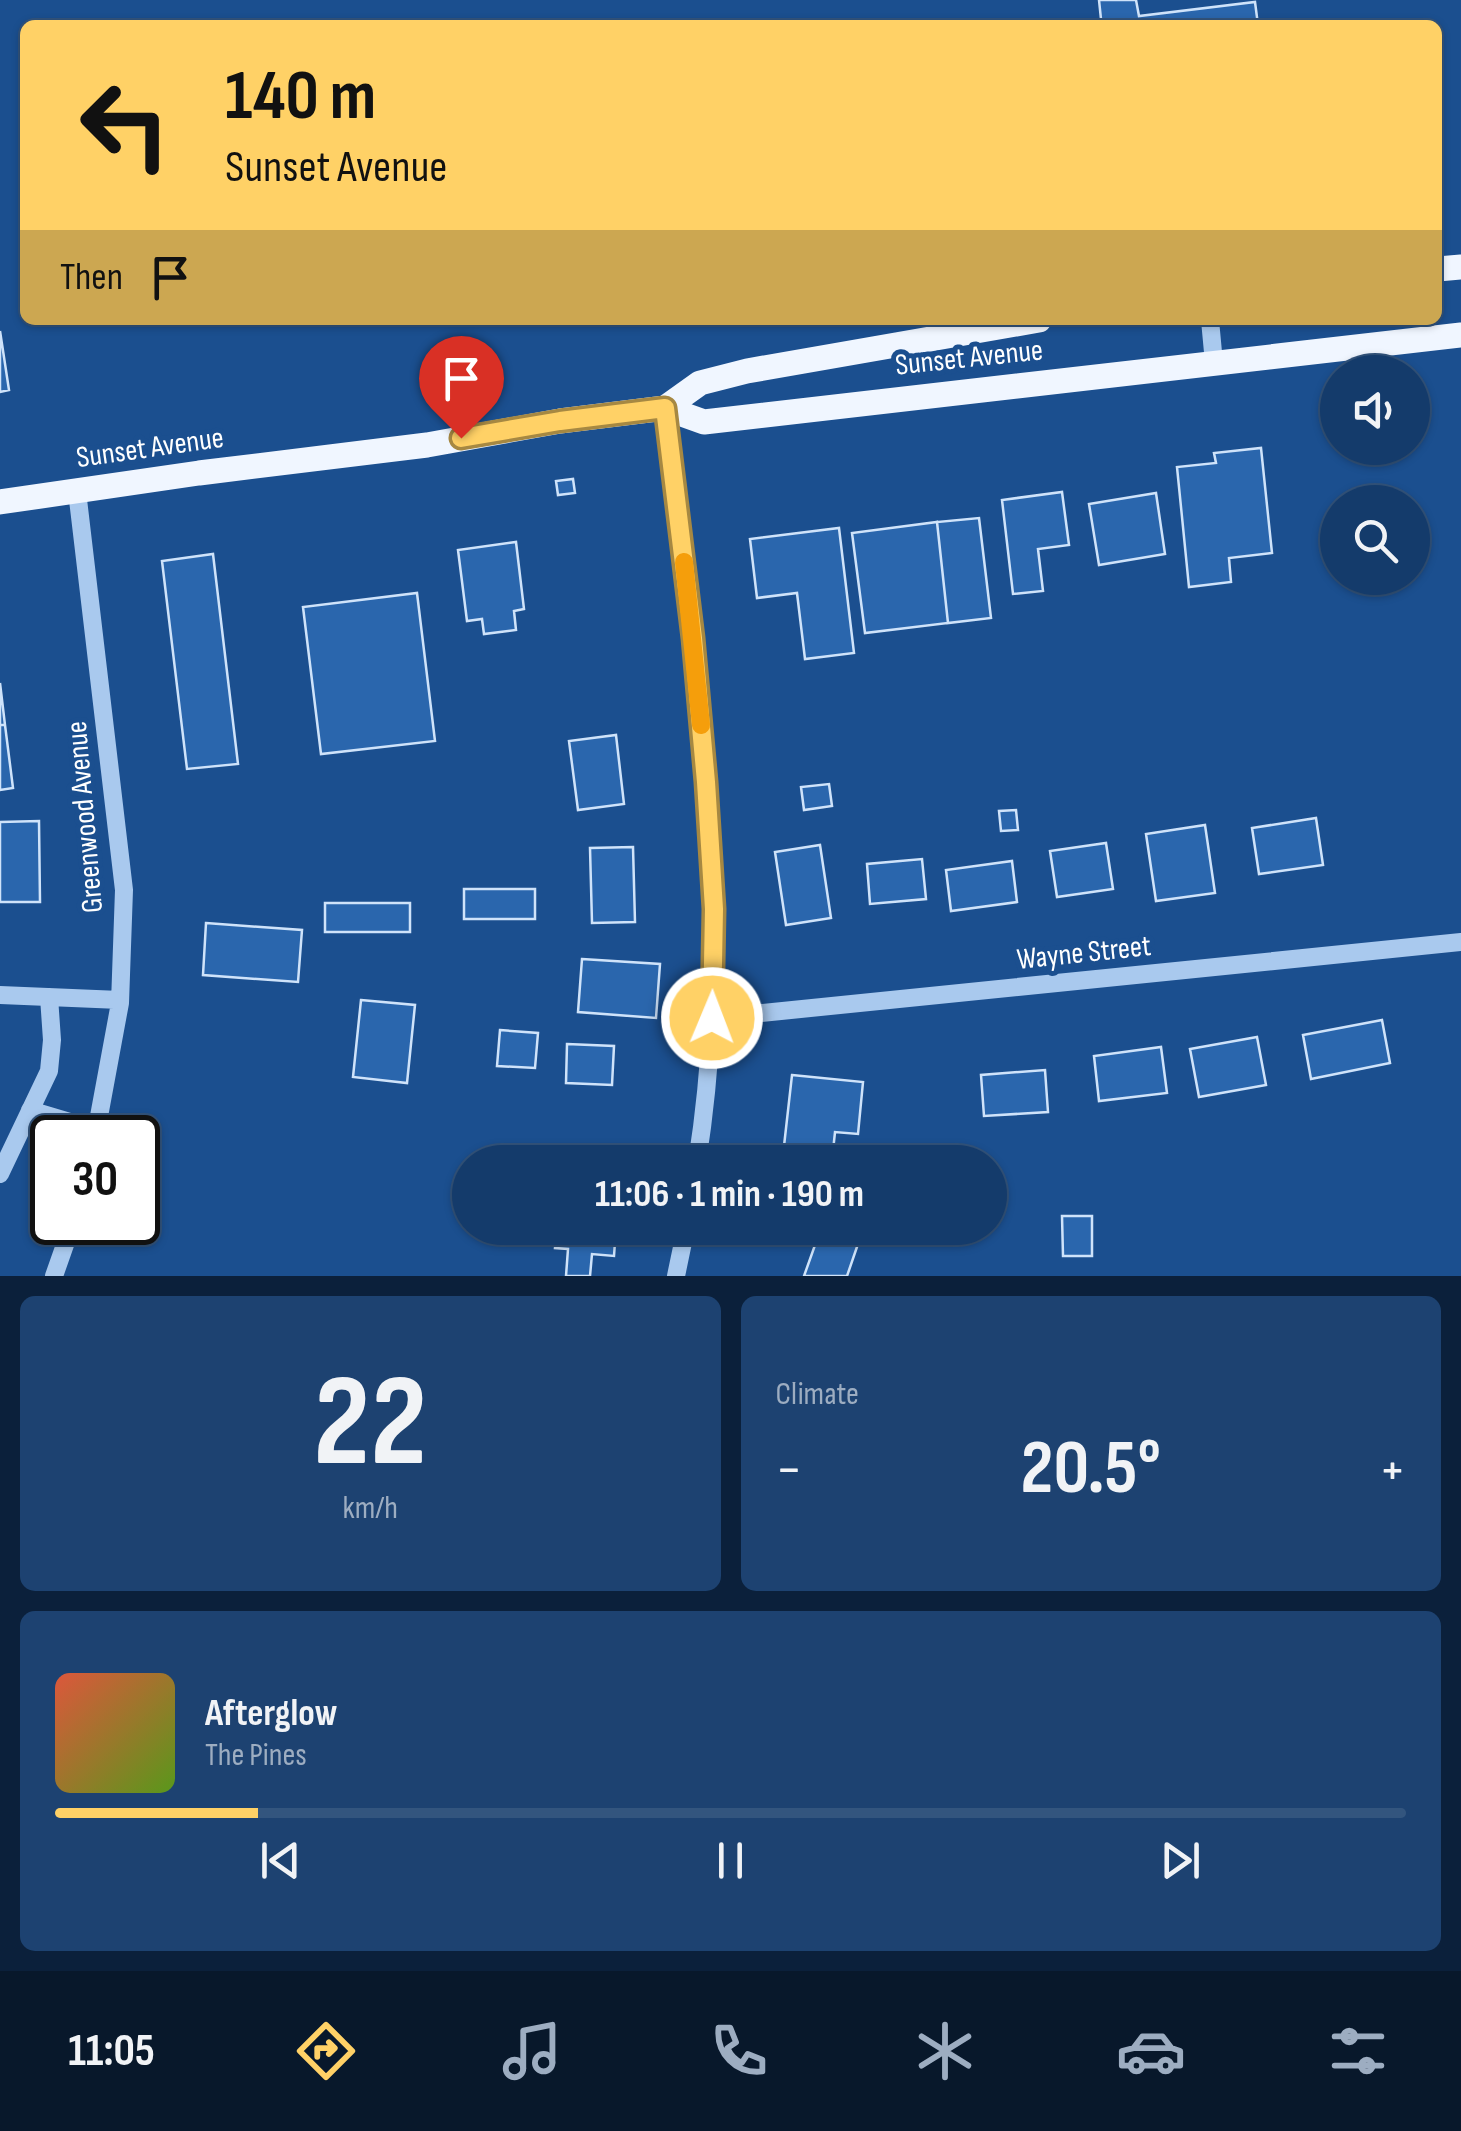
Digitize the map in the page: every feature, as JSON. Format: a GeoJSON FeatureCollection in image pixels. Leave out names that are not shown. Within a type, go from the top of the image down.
{"type":"FeatureCollection","features":[{"type":"Feature","properties":{"kind":"main road","name":"Sunset Avenue"},"geometry":{"type":"LineString","coordinates":[[665,408],[700,382],[1010,325]]}},
{"type":"Feature","properties":{"kind":"main road","name":"Sunset Avenue"},"geometry":{"type":"LineString","coordinates":[[0,502],[428,445],[560,421],[665,408],[704,422],[1461,335]]}},
{"type":"Feature","properties":{"kind":"street"},"geometry":{"type":"LineString","coordinates":[[1210,325],[1214,362]]}},
{"type":"Feature","properties":{"kind":"street"},"geometry":{"type":"LineString","coordinates":[[665,408],[693,638],[714,909],[712,1018],[700,1145]]}},
{"type":"Feature","properties":{"kind":"street","name":"Greenwood Avenue"},"geometry":{"type":"LineString","coordinates":[[76,491],[124,890],[120,1000],[99,1115]]}},
{"type":"Feature","properties":{"kind":"street","name":"Wayne Street"},"geometry":{"type":"LineString","coordinates":[[712,1018],[1461,942]]}},
{"type":"Feature","properties":{"kind":"street"},"geometry":{"type":"LineString","coordinates":[[0,996],[120,1000]]}},
{"type":"Feature","properties":{"kind":"street"},"geometry":{"type":"LineString","coordinates":[[0,1174],[49,1071],[49,997]]}},
{"type":"Feature","properties":{"kind":"street"},"geometry":{"type":"LineString","coordinates":[[30,1110],[44,1115]]}},
{"type":"Feature","properties":{"kind":"street"},"geometry":{"type":"LineString","coordinates":[[54,1276],[65,1245]]}},
{"type":"Feature","properties":{"kind":"street"},"geometry":{"type":"LineString","coordinates":[[676,1276],[682,1245]]}},
{"type":"Feature","properties":{"kind":"building"},"geometry":{"type":"Polygon","coordinates":[[[1099,0],[1136,0],[1139,16],[1255,2],[1257,20],[1082,20],[1101,19],[1099,0]]]}},
{"type":"Feature","properties":{"kind":"building"},"geometry":{"type":"Polygon","coordinates":[[[0,331],[9,390],[0,392],[0,331]]]}},
{"type":"Feature","properties":{"kind":"building"},"geometry":{"type":"Polygon","coordinates":[[[1261,448],[1272,553],[1229,558],[1231,582],[1189,587],[1177,467],[1216,463],[1214,453],[1261,448]]]}},
{"type":"Feature","properties":{"kind":"building"},"geometry":{"type":"Polygon","coordinates":[[[573,479],[575,493],[558,495],[556,481],[573,479]]]}},
{"type":"Feature","properties":{"kind":"building"},"geometry":{"type":"Polygon","coordinates":[[[1062,492],[1069,545],[1038,549],[1043,591],[1013,594],[1002,500],[1062,492]]]}},
{"type":"Feature","properties":{"kind":"building"},"geometry":{"type":"Polygon","coordinates":[[[1156,493],[1165,554],[1099,565],[1089,504],[1156,493]]]}},
{"type":"Feature","properties":{"kind":"building"},"geometry":{"type":"Polygon","coordinates":[[[979,518],[991,618],[948,623],[937,522],[979,518]]]}},
{"type":"Feature","properties":{"kind":"building"},"geometry":{"type":"Polygon","coordinates":[[[937,522],[948,623],[865,633],[852,533],[937,522]]]}},
{"type":"Feature","properties":{"kind":"building"},"geometry":{"type":"Polygon","coordinates":[[[839,528],[854,653],[805,659],[797,593],[757,598],[750,539],[839,528]]]}},
{"type":"Feature","properties":{"kind":"building"},"geometry":{"type":"Polygon","coordinates":[[[516,542],[524,609],[514,611],[516,630],[484,634],[482,619],[467,621],[458,550],[516,542]]]}},
{"type":"Feature","properties":{"kind":"building"},"geometry":{"type":"Polygon","coordinates":[[[213,554],[238,764],[187,769],[162,561],[213,554]]]}},
{"type":"Feature","properties":{"kind":"building"},"geometry":{"type":"Polygon","coordinates":[[[417,593],[435,741],[321,754],[303,607],[417,593]]]}},
{"type":"Feature","properties":{"kind":"building"},"geometry":{"type":"Polygon","coordinates":[[[0,683],[5,725],[0,725],[0,683]]]}},
{"type":"Feature","properties":{"kind":"building"},"geometry":{"type":"Polygon","coordinates":[[[0,725],[5,725],[13,788],[0,790],[0,725]]]}},
{"type":"Feature","properties":{"kind":"building"},"geometry":{"type":"Polygon","coordinates":[[[616,735],[624,804],[578,810],[569,741],[616,735]]]}},
{"type":"Feature","properties":{"kind":"building"},"geometry":{"type":"Polygon","coordinates":[[[829,784],[832,806],[804,810],[801,787],[829,784]]]}},
{"type":"Feature","properties":{"kind":"building"},"geometry":{"type":"Polygon","coordinates":[[[1016,810],[1018,830],[1001,831],[999,811],[1016,810]]]}},
{"type":"Feature","properties":{"kind":"building"},"geometry":{"type":"Polygon","coordinates":[[[1316,818],[1323,865],[1259,874],[1252,828],[1316,818]]]}},
{"type":"Feature","properties":{"kind":"building"},"geometry":{"type":"Polygon","coordinates":[[[39,821],[40,902],[0,902],[0,822],[39,821]]]}},
{"type":"Feature","properties":{"kind":"building"},"geometry":{"type":"Polygon","coordinates":[[[1205,825],[1215,893],[1156,901],[1146,834],[1205,825]]]}},
{"type":"Feature","properties":{"kind":"building"},"geometry":{"type":"Polygon","coordinates":[[[1106,843],[1113,889],[1057,897],[1050,851],[1106,843]]]}},
{"type":"Feature","properties":{"kind":"building"},"geometry":{"type":"Polygon","coordinates":[[[820,845],[831,918],[786,925],[775,852],[820,845]]]}},
{"type":"Feature","properties":{"kind":"building"},"geometry":{"type":"Polygon","coordinates":[[[633,847],[635,922],[592,923],[590,848],[633,847]]]}},
{"type":"Feature","properties":{"kind":"building"},"geometry":{"type":"Polygon","coordinates":[[[922,859],[926,899],[870,904],[867,864],[922,859]]]}},
{"type":"Feature","properties":{"kind":"building"},"geometry":{"type":"Polygon","coordinates":[[[1012,861],[1017,902],[951,911],[946,870],[1012,861]]]}},
{"type":"Feature","properties":{"kind":"building"},"geometry":{"type":"Polygon","coordinates":[[[464,889],[535,889],[535,919],[464,919],[464,889]]]}},
{"type":"Feature","properties":{"kind":"building"},"geometry":{"type":"Polygon","coordinates":[[[325,903],[410,903],[410,932],[325,932],[325,903]]]}},
{"type":"Feature","properties":{"kind":"building"},"geometry":{"type":"Polygon","coordinates":[[[206,923],[302,930],[298,982],[203,975],[206,923]]]}},
{"type":"Feature","properties":{"kind":"building"},"geometry":{"type":"Polygon","coordinates":[[[582,959],[660,964],[656,1018],[578,1012],[582,959]]]}},
{"type":"Feature","properties":{"kind":"building"},"geometry":{"type":"Polygon","coordinates":[[[361,1000],[415,1005],[407,1083],[353,1077],[361,1000]]]}},
{"type":"Feature","properties":{"kind":"building"},"geometry":{"type":"Polygon","coordinates":[[[1382,1020],[1390,1063],[1311,1079],[1303,1035],[1382,1020]]]}},
{"type":"Feature","properties":{"kind":"building"},"geometry":{"type":"Polygon","coordinates":[[[500,1030],[538,1033],[535,1068],[497,1066],[500,1030]]]}},
{"type":"Feature","properties":{"kind":"building"},"geometry":{"type":"Polygon","coordinates":[[[1257,1037],[1266,1085],[1199,1097],[1190,1049],[1257,1037]]]}},
{"type":"Feature","properties":{"kind":"building"},"geometry":{"type":"Polygon","coordinates":[[[567,1044],[614,1046],[612,1085],[566,1083],[567,1044]]]}},
{"type":"Feature","properties":{"kind":"building"},"geometry":{"type":"Polygon","coordinates":[[[1161,1047],[1167,1093],[1099,1101],[1094,1056],[1161,1047]]]}},
{"type":"Feature","properties":{"kind":"building"},"geometry":{"type":"Polygon","coordinates":[[[1045,1070],[1048,1112],[984,1116],[981,1075],[1045,1070]]]}},
{"type":"Feature","properties":{"kind":"building"},"geometry":{"type":"Polygon","coordinates":[[[792,1075],[863,1082],[858,1134],[835,1132],[834,1145],[784,1145],[792,1075]]]}},
{"type":"Feature","properties":{"kind":"building"},"geometry":{"type":"Polygon","coordinates":[[[1062,1216],[1092,1216],[1092,1256],[1063,1256],[1062,1216]]]}},
{"type":"Feature","properties":{"kind":"building"},"geometry":{"type":"Polygon","coordinates":[[[615,1245],[614,1256],[592,1254],[590,1276],[566,1276],[568,1249],[555,1248],[615,1245]]]}},
{"type":"Feature","properties":{"kind":"building"},"geometry":{"type":"Polygon","coordinates":[[[815,1245],[858,1245],[847,1276],[804,1276],[815,1245]]]}},
{"type":"Feature","properties":{"kind":"slow traffic"},"geometry":{"type":"LineString","coordinates":[[684,562],[701,725]]}},
{"type":"Feature","properties":{"kind":"route"},"geometry":{"type":"LineString","coordinates":[[461,438],[665,408],[706,782],[714,909],[712,1018]]}}]}
